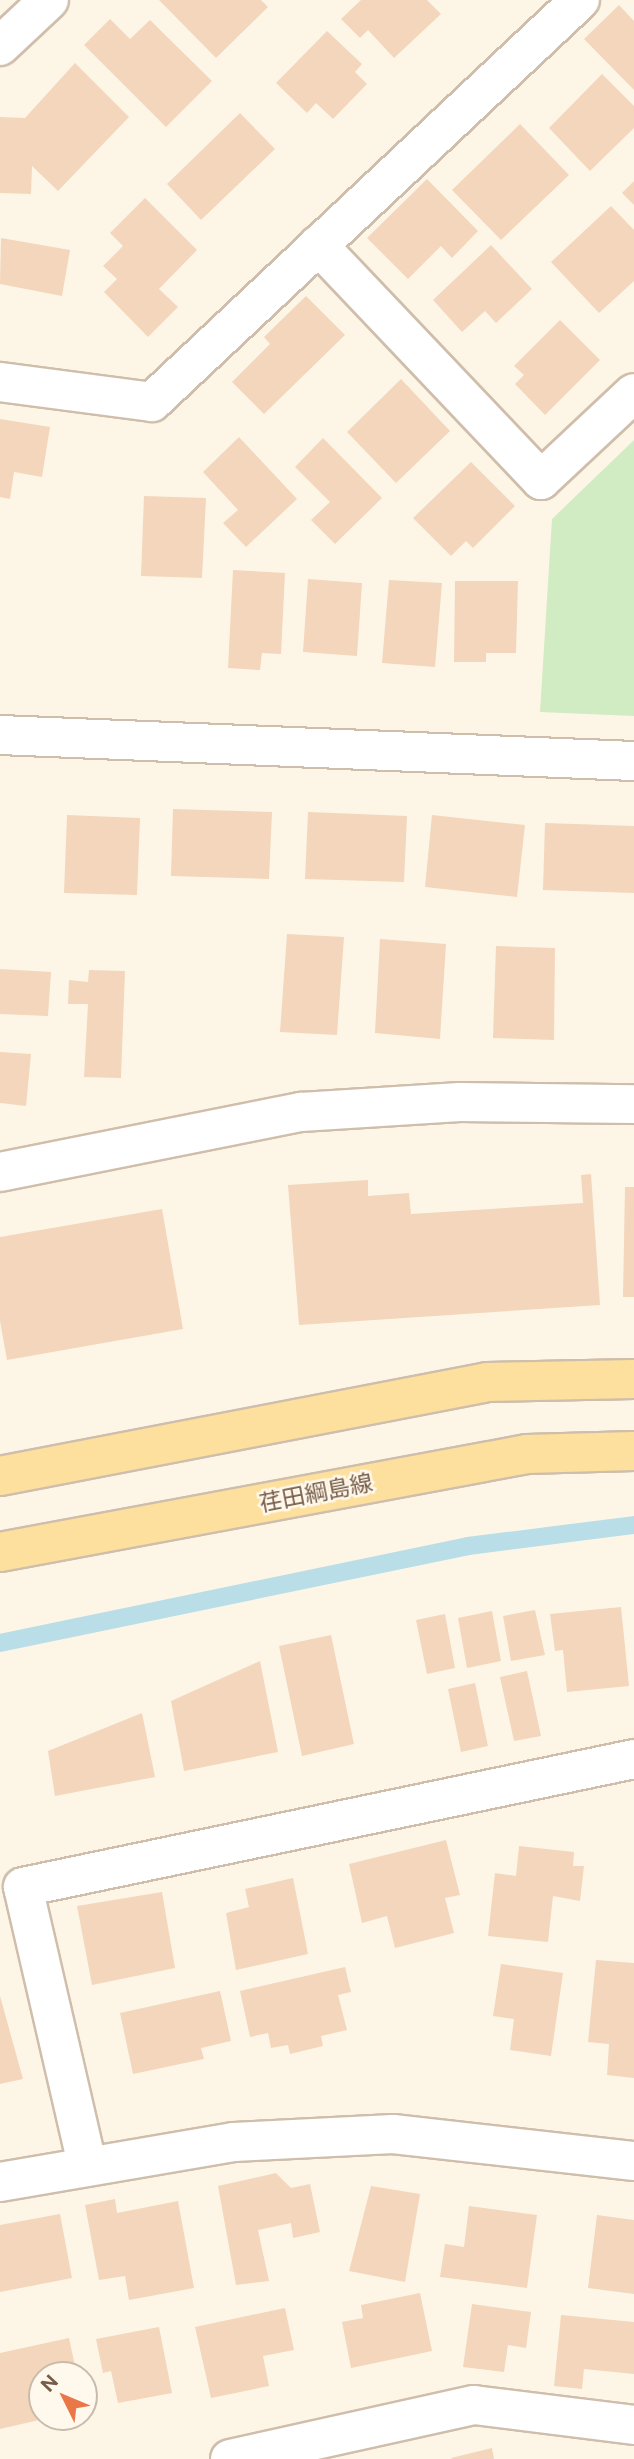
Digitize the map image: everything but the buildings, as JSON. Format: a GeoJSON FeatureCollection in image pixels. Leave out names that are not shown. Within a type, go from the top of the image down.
{"type":"FeatureCollection","features":[{"type":"Feature","properties":{"kind":"main road"},"geometry":{"type":"LineString","coordinates":[[0,1476],[487,1382],[634,1379]]}},
{"type":"Feature","properties":{"kind":"main road","name":"荏田綱島線"},"geometry":{"type":"LineString","coordinates":[[0,1552],[527,1454],[634,1451]]}},
{"type":"Feature","properties":{"kind":"street"},"geometry":{"type":"LineString","coordinates":[[0,46],[50,0]]}},
{"type":"Feature","properties":{"kind":"street"},"geometry":{"type":"LineString","coordinates":[[0,382],[152,402],[580,0]]}},
{"type":"Feature","properties":{"kind":"street"},"geometry":{"type":"LineString","coordinates":[[318,245],[541,480],[634,393]]}},
{"type":"Feature","properties":{"kind":"street"},"geometry":{"type":"LineString","coordinates":[[0,735],[634,761]]}},
{"type":"Feature","properties":{"kind":"street"},"geometry":{"type":"LineString","coordinates":[[0,1172],[301,1112],[460,1102],[634,1104]]}},
{"type":"Feature","properties":{"kind":"street"},"geometry":{"type":"LineString","coordinates":[[87,2164],[23,1887],[634,1759]]}},
{"type":"Feature","properties":{"kind":"street"},"geometry":{"type":"LineString","coordinates":[[0,2182],[87,2164],[234,2142],[393,2134],[634,2161]]}},
{"type":"Feature","properties":{"kind":"street"},"geometry":{"type":"LineString","coordinates":[[230,2459],[474,2405],[634,2425]]}},
{"type":"Feature","properties":{"kind":"green space"},"geometry":{"type":"Polygon","coordinates":[[[634,440],[634,716],[540,712],[552,519],[634,440]]]}},
{"type":"Feature","properties":{"kind":"waterway"},"geometry":{"type":"LineString","coordinates":[[0,1643],[468,1546],[634,1525]]}}]}
